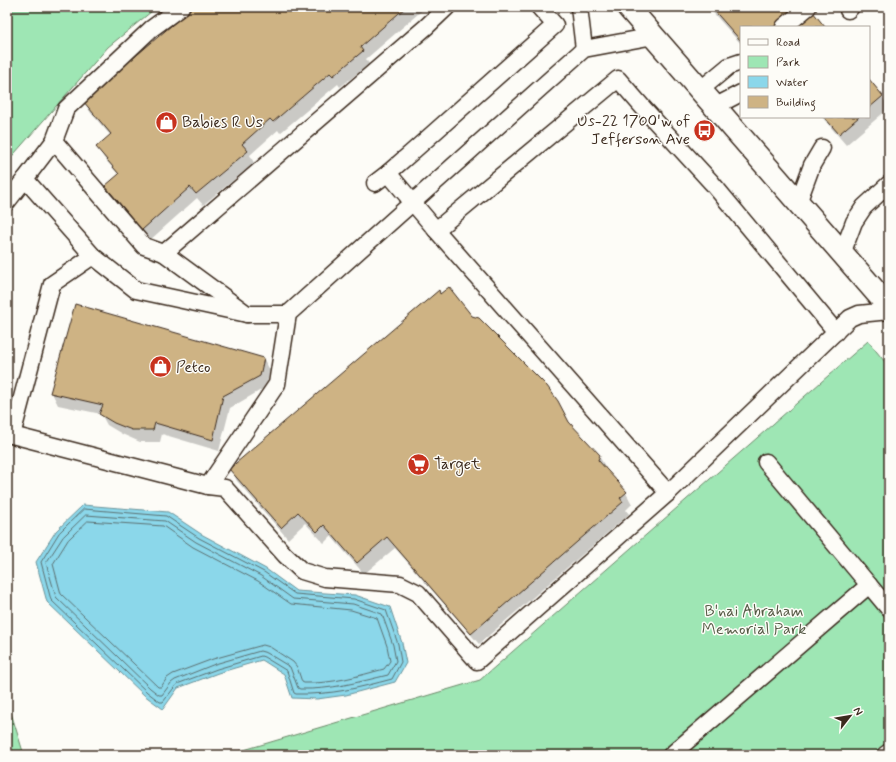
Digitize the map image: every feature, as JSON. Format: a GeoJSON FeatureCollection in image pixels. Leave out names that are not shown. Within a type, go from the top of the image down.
{"type":"FeatureCollection","features":[{"type":"Feature","properties":{"kind":"highway"},"geometry":{"type":"LineString","coordinates":[[628,7],[889,307]]}},
{"type":"Feature","properties":{"kind":"highway"},"geometry":{"type":"LineString","coordinates":[[642,7],[654,36]]}},
{"type":"Feature","properties":{"kind":"lane"},"geometry":{"type":"LineString","coordinates":[[7,202],[54,142],[66,109],[151,29],[181,7]]}},
{"type":"Feature","properties":{"kind":"lane"},"geometry":{"type":"LineString","coordinates":[[164,253],[426,27],[447,7]]}},
{"type":"Feature","properties":{"kind":"lane"},"geometry":{"type":"LineString","coordinates":[[375,183],[555,25],[539,7]]}},
{"type":"Feature","properties":{"kind":"lane"},"geometry":{"type":"LineString","coordinates":[[578,7],[584,49]]}},
{"type":"Feature","properties":{"kind":"lane"},"geometry":{"type":"LineString","coordinates":[[785,26],[808,7]]}},
{"type":"Feature","properties":{"kind":"lane"},"geometry":{"type":"LineString","coordinates":[[208,486],[277,384],[288,314],[584,49],[654,36]]}},
{"type":"Feature","properties":{"kind":"lane"},"geometry":{"type":"LineString","coordinates":[[700,90],[729,66],[740,62]]}},
{"type":"Feature","properties":{"kind":"lane"},"geometry":{"type":"LineString","coordinates":[[436,230],[618,79],[712,183],[836,332]]}},
{"type":"Feature","properties":{"kind":"lane"},"geometry":{"type":"LineString","coordinates":[[714,107],[740,94]]}},
{"type":"Feature","properties":{"kind":"lane"},"geometry":{"type":"LineString","coordinates":[[54,142],[144,246],[164,253],[247,314]]}},
{"type":"Feature","properties":{"kind":"lane"},"geometry":{"type":"LineString","coordinates":[[798,203],[812,165],[822,148]]}},
{"type":"Feature","properties":{"kind":"lane"},"geometry":{"type":"LineString","coordinates":[[388,172],[412,203],[668,493]]}},
{"type":"Feature","properties":{"kind":"lane"},"geometry":{"type":"LineString","coordinates":[[24,179],[93,256],[136,290],[247,314],[288,314]]}},
{"type":"Feature","properties":{"kind":"lane"},"geometry":{"type":"LineString","coordinates":[[842,254],[854,222],[864,207],[889,184]]}},
{"type":"Feature","properties":{"kind":"lane"},"geometry":{"type":"LineString","coordinates":[[93,256],[52,284],[10,434],[208,486],[225,488],[285,555],[302,571],[325,578],[400,584],[418,593],[476,661],[668,493],[850,318],[859,314],[889,311]]}},
{"type":"Feature","properties":{"kind":"lane"},"geometry":{"type":"LineString","coordinates":[[766,462],[889,608]]}},
{"type":"Feature","properties":{"kind":"lane"},"geometry":{"type":"LineString","coordinates":[[671,755],[869,585]]}},
{"type":"Feature","properties":{"kind":"lane"},"geometry":{"type":"LineString","coordinates":[[885,755],[889,752]]}},
{"type":"Feature","properties":{"kind":"green space"},"geometry":{"type":"Polygon","coordinates":[[[7,7],[157,7],[108,47],[7,162],[7,7]]]}},
{"type":"Feature","properties":{"kind":"green space","name":"B'nai Abraham Memorial Park"},"geometry":{"type":"Polygon","coordinates":[[[868,341],[889,367],[889,755],[227,755],[480,680],[868,341]]]}},
{"type":"Feature","properties":{"kind":"green space"},"geometry":{"type":"Polygon","coordinates":[[[7,700],[24,755],[7,755],[7,700]]]}},
{"type":"Feature","properties":{"kind":"water"},"geometry":{"type":"Polygon","coordinates":[[[83,505],[168,512],[201,534],[266,569],[296,591],[355,595],[390,607],[402,643],[406,663],[395,682],[346,695],[317,699],[292,698],[284,674],[262,660],[218,673],[178,688],[163,709],[144,695],[47,602],[36,562],[56,531],[83,505]]]}},
{"type":"Feature","properties":{"kind":"building"},"geometry":{"type":"Polygon","coordinates":[[[193,7],[406,7],[360,47],[363,51],[333,76],[330,73],[273,122],[270,119],[242,144],[248,151],[196,194],[190,187],[142,230],[105,186],[119,174],[96,147],[111,134],[83,101],[193,7]]]}},
{"type":"Feature","properties":{"kind":"building"},"geometry":{"type":"Polygon","coordinates":[[[711,7],[797,7],[775,26],[740,26],[740,40],[711,7]]]}},
{"type":"Feature","properties":{"kind":"building"},"geometry":{"type":"Polygon","coordinates":[[[813,12],[824,26],[796,26],[813,12]]]}},
{"type":"Feature","properties":{"kind":"building"},"geometry":{"type":"Polygon","coordinates":[[[870,80],[883,96],[870,107],[870,80]]]}},
{"type":"Feature","properties":{"kind":"building"},"geometry":{"type":"Polygon","coordinates":[[[825,118],[858,118],[839,134],[825,118]]]}},
{"type":"Feature","properties":{"kind":"building","name":"Target"},"geometry":{"type":"Polygon","coordinates":[[[449,287],[472,316],[479,318],[547,386],[558,401],[569,422],[600,455],[598,460],[627,492],[620,498],[623,502],[471,634],[387,537],[357,563],[324,525],[317,532],[298,512],[281,528],[229,469],[439,290],[440,294],[449,287]]]}},
{"type":"Feature","properties":{"kind":"building","name":"Petco"},"geometry":{"type":"Polygon","coordinates":[[[75,304],[264,358],[260,376],[223,396],[213,440],[155,423],[153,430],[132,430],[124,427],[99,414],[103,405],[50,393],[75,304]]]}},
{"type":"Feature","properties":{"kind":"place","name":"Babies R Us"},"geometry":{"type":"Point","coordinates":[166,122]}},
{"type":"Feature","properties":{"kind":"place","name":"Us-22 1700'w of Jefferson Ave"},"geometry":{"type":"Point","coordinates":[705,130]}},
{"type":"Feature","properties":{"kind":"place","name":"Petco"},"geometry":{"type":"Point","coordinates":[160,367]}},
{"type":"Feature","properties":{"kind":"place","name":"Target"},"geometry":{"type":"Point","coordinates":[418,464]}}]}
